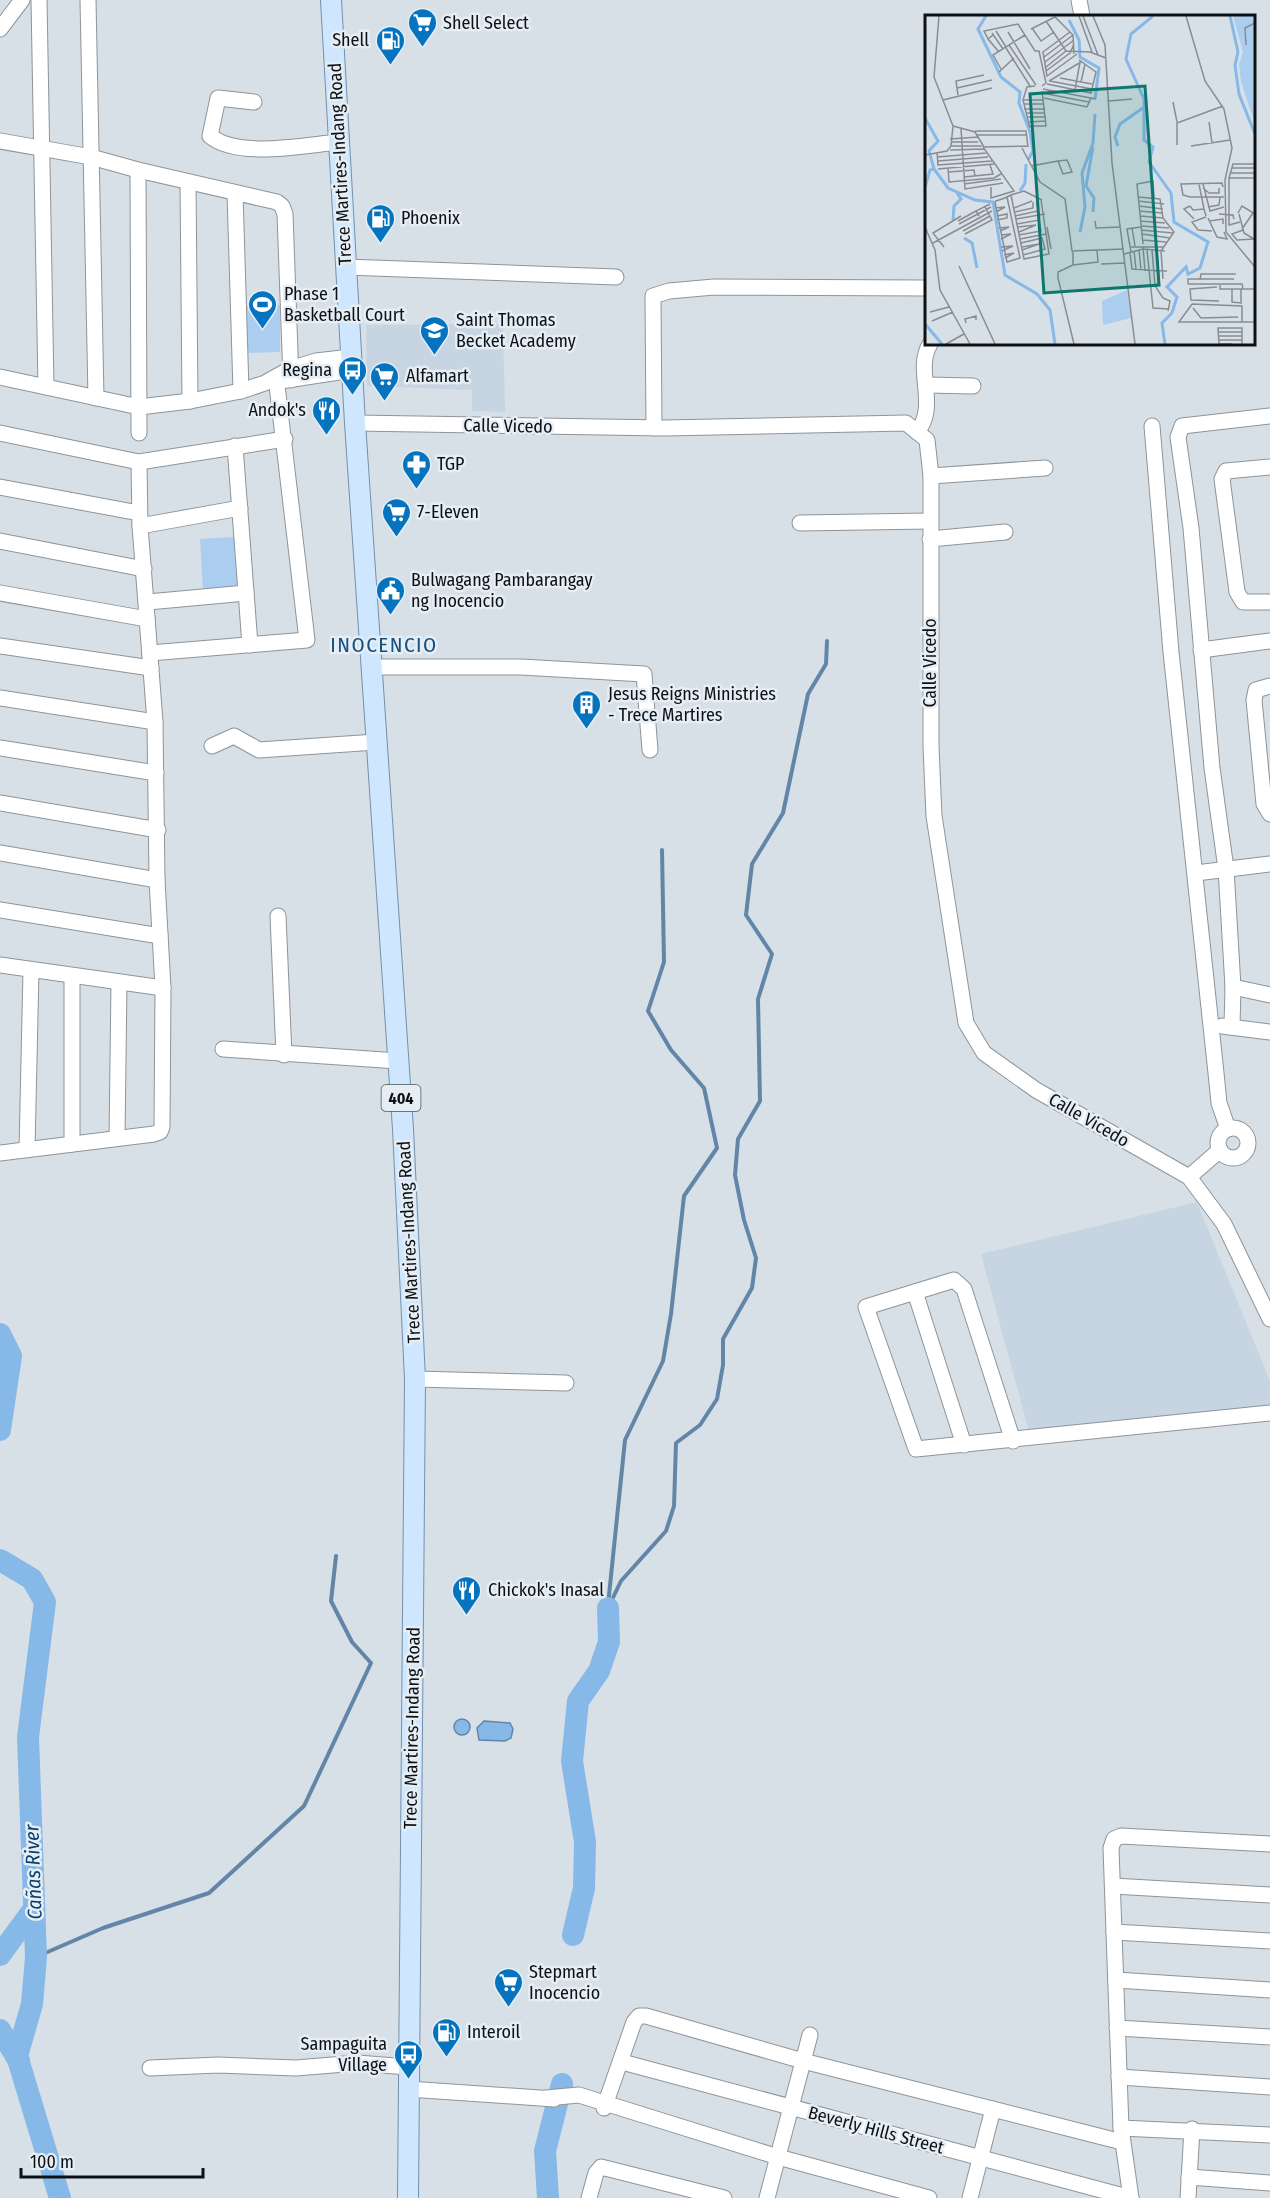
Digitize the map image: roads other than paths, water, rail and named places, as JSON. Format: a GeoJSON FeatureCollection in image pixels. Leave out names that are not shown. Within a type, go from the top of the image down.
{"type":"FeatureCollection","features":[{"type":"Feature","properties":{"kind":"main road","name":"Trece Martires-Indang Road"},"geometry":{"type":"LineString","coordinates":[[331,0],[355,423],[398,1061],[415,1378],[408,2198]]}},
{"type":"Feature","properties":{"kind":"street"},"geometry":{"type":"LineString","coordinates":[[0,29],[22,0]]}},
{"type":"Feature","properties":{"kind":"street"},"geometry":{"type":"LineString","coordinates":[[39,0],[46,387]]}},
{"type":"Feature","properties":{"kind":"street"},"geometry":{"type":"LineString","coordinates":[[88,0],[96,398]]}},
{"type":"Feature","properties":{"kind":"street"},"geometry":{"type":"LineString","coordinates":[[1079,0],[1082,15]]}},
{"type":"Feature","properties":{"kind":"street"},"geometry":{"type":"LineString","coordinates":[[254,102],[218,98],[210,136],[242,147],[266,151],[339,141]]}},
{"type":"Feature","properties":{"kind":"street"},"geometry":{"type":"LineString","coordinates":[[0,141],[92,157],[277,202],[285,214],[280,378],[307,640],[250,645],[150,661],[0,646]]}},
{"type":"Feature","properties":{"kind":"street"},"geometry":{"type":"LineString","coordinates":[[138,170],[139,433]]}},
{"type":"Feature","properties":{"kind":"street"},"geometry":{"type":"LineString","coordinates":[[188,182],[190,401]]}},
{"type":"Feature","properties":{"kind":"street"},"geometry":{"type":"LineString","coordinates":[[236,193],[241,391]]}},
{"type":"Feature","properties":{"kind":"street"},"geometry":{"type":"LineString","coordinates":[[346,267],[616,277]]}},
{"type":"Feature","properties":{"kind":"street"},"geometry":{"type":"LineString","coordinates":[[654,428],[653,296],[669,291],[714,287],[925,288]]}},
{"type":"Feature","properties":{"kind":"street"},"geometry":{"type":"LineString","coordinates":[[917,432],[927,416],[924,354],[929,345]]}},
{"type":"Feature","properties":{"kind":"street"},"geometry":{"type":"LineString","coordinates":[[0,378],[139,407],[190,401],[241,391],[280,378],[316,361],[352,364]]}},
{"type":"Feature","properties":{"kind":"street"},"geometry":{"type":"LineString","coordinates":[[927,385],[974,386]]}},
{"type":"Feature","properties":{"kind":"street"},"geometry":{"type":"LineString","coordinates":[[1232,1026],[1233,987],[1226,869],[1201,650],[1191,528],[1179,437],[1182,426],[1270,416]]}},
{"type":"Feature","properties":{"kind":"street","name":"Calle Vicedo"},"geometry":{"type":"LineString","coordinates":[[355,423],[654,428],[906,423],[927,440],[931,476],[929,521],[931,747],[934,816],[966,1023],[984,1053],[1036,1090],[1188,1178],[1224,1224],[1270,1319]]}},
{"type":"Feature","properties":{"kind":"street"},"geometry":{"type":"LineString","coordinates":[[1152,426],[1171,652],[1219,1103],[1228,1129]]}},
{"type":"Feature","properties":{"kind":"street"},"geometry":{"type":"LineString","coordinates":[[0,433],[139,462],[285,439]]}},
{"type":"Feature","properties":{"kind":"street"},"geometry":{"type":"LineString","coordinates":[[235,446],[250,645]]}},
{"type":"Feature","properties":{"kind":"street"},"geometry":{"type":"LineString","coordinates":[[0,1153],[154,1134],[160,1132],[162,1127],[163,988],[157,880],[155,722],[147,618],[148,602],[140,520],[139,462]]}},
{"type":"Feature","properties":{"kind":"street"},"geometry":{"type":"LineString","coordinates":[[1270,467],[1226,471],[1222,479],[1237,592],[1243,602],[1270,602]]}},
{"type":"Feature","properties":{"kind":"street"},"geometry":{"type":"LineString","coordinates":[[931,476],[1045,468]]}},
{"type":"Feature","properties":{"kind":"street"},"geometry":{"type":"LineString","coordinates":[[0,487],[140,520],[240,508]]}},
{"type":"Feature","properties":{"kind":"street"},"geometry":{"type":"LineString","coordinates":[[800,523],[929,521]]}},
{"type":"Feature","properties":{"kind":"street"},"geometry":{"type":"LineString","coordinates":[[930,539],[1005,532]]}},
{"type":"Feature","properties":{"kind":"street"},"geometry":{"type":"LineString","coordinates":[[0,541],[144,569]]}},
{"type":"Feature","properties":{"kind":"street"},"geometry":{"type":"LineString","coordinates":[[0,593],[147,618]]}},
{"type":"Feature","properties":{"kind":"street"},"geometry":{"type":"LineString","coordinates":[[148,602],[246,593]]}},
{"type":"Feature","properties":{"kind":"street"},"geometry":{"type":"LineString","coordinates":[[1201,650],[1270,641]]}},
{"type":"Feature","properties":{"kind":"street"},"geometry":{"type":"LineString","coordinates":[[371,667],[521,668],[644,674],[650,750]]}},
{"type":"Feature","properties":{"kind":"street"},"geometry":{"type":"LineString","coordinates":[[1270,686],[1256,690],[1254,699],[1264,804],[1270,814]]}},
{"type":"Feature","properties":{"kind":"street"},"geometry":{"type":"LineString","coordinates":[[0,698],[155,722]]}},
{"type":"Feature","properties":{"kind":"street"},"geometry":{"type":"LineString","coordinates":[[212,746],[234,736],[259,750],[376,742]]}},
{"type":"Feature","properties":{"kind":"street"},"geometry":{"type":"LineString","coordinates":[[0,748],[156,773]]}},
{"type":"Feature","properties":{"kind":"street"},"geometry":{"type":"LineString","coordinates":[[0,802],[158,830]]}},
{"type":"Feature","properties":{"kind":"street"},"geometry":{"type":"LineString","coordinates":[[0,853],[157,880]]}},
{"type":"Feature","properties":{"kind":"street"},"geometry":{"type":"LineString","coordinates":[[1196,873],[1270,864]]}},
{"type":"Feature","properties":{"kind":"street"},"geometry":{"type":"LineString","coordinates":[[0,910],[160,936]]}},
{"type":"Feature","properties":{"kind":"street"},"geometry":{"type":"LineString","coordinates":[[278,916],[284,1055]]}},
{"type":"Feature","properties":{"kind":"street"},"geometry":{"type":"LineString","coordinates":[[0,965],[163,988]]}},
{"type":"Feature","properties":{"kind":"street"},"geometry":{"type":"LineString","coordinates":[[27,1149],[31,971]]}},
{"type":"Feature","properties":{"kind":"street"},"geometry":{"type":"LineString","coordinates":[[72,976],[72,1144]]}},
{"type":"Feature","properties":{"kind":"street"},"geometry":{"type":"LineString","coordinates":[[117,1138],[119,982]]}},
{"type":"Feature","properties":{"kind":"street"},"geometry":{"type":"LineString","coordinates":[[1233,987],[1270,995]]}},
{"type":"Feature","properties":{"kind":"street"},"geometry":{"type":"LineString","coordinates":[[1212,1026],[1232,1026],[1270,1032]]}},
{"type":"Feature","properties":{"kind":"street"},"geometry":{"type":"LineString","coordinates":[[223,1049],[284,1055],[398,1061]]}},
{"type":"Feature","properties":{"kind":"street"},"geometry":{"type":"LineString","coordinates":[[1235,1128],[1244,1132],[1248,1147],[1236,1157],[1226,1156],[1220,1150],[1219,1138],[1228,1129],[1235,1128]]}},
{"type":"Feature","properties":{"kind":"street"},"geometry":{"type":"LineString","coordinates":[[1188,1178],[1220,1150]]}},
{"type":"Feature","properties":{"kind":"street"},"geometry":{"type":"LineString","coordinates":[[1013,1441],[964,1289],[954,1280],[866,1307],[916,1449],[1013,1441],[1270,1413]]}},
{"type":"Feature","properties":{"kind":"street"},"geometry":{"type":"LineString","coordinates":[[915,1292],[964,1445]]}},
{"type":"Feature","properties":{"kind":"street"},"geometry":{"type":"LineString","coordinates":[[415,1378],[566,1383]]}},
{"type":"Feature","properties":{"kind":"street"},"geometry":{"type":"LineString","coordinates":[[1131,2198],[1121,2135],[1111,1848],[1113,1839],[1121,1836],[1270,1844]]}},
{"type":"Feature","properties":{"kind":"street"},"geometry":{"type":"LineString","coordinates":[[1113,1886],[1270,1895]]}},
{"type":"Feature","properties":{"kind":"street"},"geometry":{"type":"LineString","coordinates":[[1114,1932],[1270,1941]]}},
{"type":"Feature","properties":{"kind":"street"},"geometry":{"type":"LineString","coordinates":[[1116,1980],[1270,1990]]}},
{"type":"Feature","properties":{"kind":"street"},"geometry":{"type":"LineString","coordinates":[[604,2106],[622,2062],[634,2022],[639,2016],[646,2016],[803,2061],[993,2109],[1121,2135],[1192,2129],[1270,2135]]}},
{"type":"Feature","properties":{"kind":"street"},"geometry":{"type":"LineString","coordinates":[[1117,2028],[1270,2037]]}},
{"type":"Feature","properties":{"kind":"street"},"geometry":{"type":"LineString","coordinates":[[767,2198],[810,2036]]}},
{"type":"Feature","properties":{"kind":"street","name":"Beverly Hills Street"},"geometry":{"type":"LineString","coordinates":[[622,2062],[1131,2198]]}},
{"type":"Feature","properties":{"kind":"street"},"geometry":{"type":"LineString","coordinates":[[150,2068],[218,2065],[296,2067],[357,2063],[408,2067]]}},
{"type":"Feature","properties":{"kind":"street"},"geometry":{"type":"LineString","coordinates":[[1119,2078],[1270,2087]]}},
{"type":"Feature","properties":{"kind":"street"},"geometry":{"type":"LineString","coordinates":[[408,2089],[561,2098],[624,2110],[778,2157],[929,2198]]}},
{"type":"Feature","properties":{"kind":"street"},"geometry":{"type":"LineString","coordinates":[[970,2198],[993,2109]]}},
{"type":"Feature","properties":{"kind":"street"},"geometry":{"type":"LineString","coordinates":[[1188,2198],[1192,2129]]}},
{"type":"Feature","properties":{"kind":"street"},"geometry":{"type":"LineString","coordinates":[[589,2198],[600,2167],[608,2167],[724,2198]]}},
{"type":"Feature","properties":{"kind":"street"},"geometry":{"type":"LineString","coordinates":[[1190,2177],[1270,2183]]}},
{"type":"Feature","properties":{"kind":"waterway"},"geometry":{"type":"LineString","coordinates":[[608,1608],[621,1581],[666,1531],[674,1506],[676,1443],[700,1425],[717,1399],[723,1365],[723,1339],[752,1288],[756,1258],[744,1220],[735,1175],[738,1139],[760,1101],[758,999],[772,954],[746,915],[752,864],[783,813],[808,694],[826,664],[827,641]]}},
{"type":"Feature","properties":{"kind":"waterway"},"geometry":{"type":"LineString","coordinates":[[608,1605],[625,1440],[663,1361],[671,1314],[684,1196],[717,1148],[704,1088],[671,1050],[648,1011],[664,962],[662,850]]}},
{"type":"Feature","properties":{"kind":"waterway","name":"Cañas River"},"geometry":{"type":"LineString","coordinates":[[0,1334],[11,1356],[0,1430]]}},
{"type":"Feature","properties":{"kind":"waterway"},"geometry":{"type":"LineString","coordinates":[[36,1957],[103,1928],[209,1893],[304,1806],[371,1663],[352,1642],[331,1601],[336,1556]]}},
{"type":"Feature","properties":{"kind":"waterway","name":"Cañas River"},"geometry":{"type":"LineString","coordinates":[[0,1560],[32,1579],[45,1602],[28,1737],[36,1957],[32,2004],[17,2056],[60,2198]]}},
{"type":"Feature","properties":{"kind":"waterway"},"geometry":{"type":"LineString","coordinates":[[573,1935],[584,1888],[585,1842],[572,1761],[578,1701],[599,1671],[609,1642],[608,1608]]}},
{"type":"Feature","properties":{"kind":"waterway"},"geometry":{"type":"LineString","coordinates":[[0,1955],[33,1910]]}},
{"type":"Feature","properties":{"kind":"waterway"},"geometry":{"type":"LineString","coordinates":[[0,2030],[19,2061]]}},
{"type":"Feature","properties":{"kind":"waterway"},"geometry":{"type":"LineString","coordinates":[[548,2198],[545,2151],[562,2084]]}},
{"type":"Feature","properties":{"kind":"place","name":"Shell Select"},"geometry":{"type":"Point","coordinates":[422,48]}},
{"type":"Feature","properties":{"kind":"place","name":"Shell"},"geometry":{"type":"Point","coordinates":[390,66]}},
{"type":"Feature","properties":{"kind":"place","name":"Phoenix"},"geometry":{"type":"Point","coordinates":[380,244]}},
{"type":"Feature","properties":{"kind":"place","name":"Phase 1 Basketball Court"},"geometry":{"type":"Point","coordinates":[263,330]}},
{"type":"Feature","properties":{"kind":"place","name":"Saint Thomas Becket Academy"},"geometry":{"type":"Point","coordinates":[435,356]}},
{"type":"Feature","properties":{"kind":"place","name":"Regina"},"geometry":{"type":"Point","coordinates":[353,396]}},
{"type":"Feature","properties":{"kind":"place","name":"Alfamart"},"geometry":{"type":"Point","coordinates":[385,402]}},
{"type":"Feature","properties":{"kind":"place","name":"Andok's"},"geometry":{"type":"Point","coordinates":[327,436]}},
{"type":"Feature","properties":{"kind":"place","name":"TGP"},"geometry":{"type":"Point","coordinates":[416,490]}},
{"type":"Feature","properties":{"kind":"place","name":"7-Eleven"},"geometry":{"type":"Point","coordinates":[396,538]}},
{"type":"Feature","properties":{"kind":"place","name":"Bulwagang Pambarangay ng Inocencio"},"geometry":{"type":"Point","coordinates":[390,616]}},
{"type":"Feature","properties":{"kind":"place","name":"Jesus Reigns Ministries - Trece Martires"},"geometry":{"type":"Point","coordinates":[587,730]}},
{"type":"Feature","properties":{"kind":"place","name":"Chickok's Inasal"},"geometry":{"type":"Point","coordinates":[467,1616]}},
{"type":"Feature","properties":{"kind":"place","name":"Stepmart Inocencio"},"geometry":{"type":"Point","coordinates":[508,2008]}},
{"type":"Feature","properties":{"kind":"place","name":"Interoil"},"geometry":{"type":"Point","coordinates":[446,2058]}},
{"type":"Feature","properties":{"kind":"place","name":"Sampaguita Village"},"geometry":{"type":"Point","coordinates":[408,2080]}},
{"type":"Feature","properties":{"kind":"district","name":"INOCENCIO"},"geometry":{"type":"Point","coordinates":[384,645]}}]}
